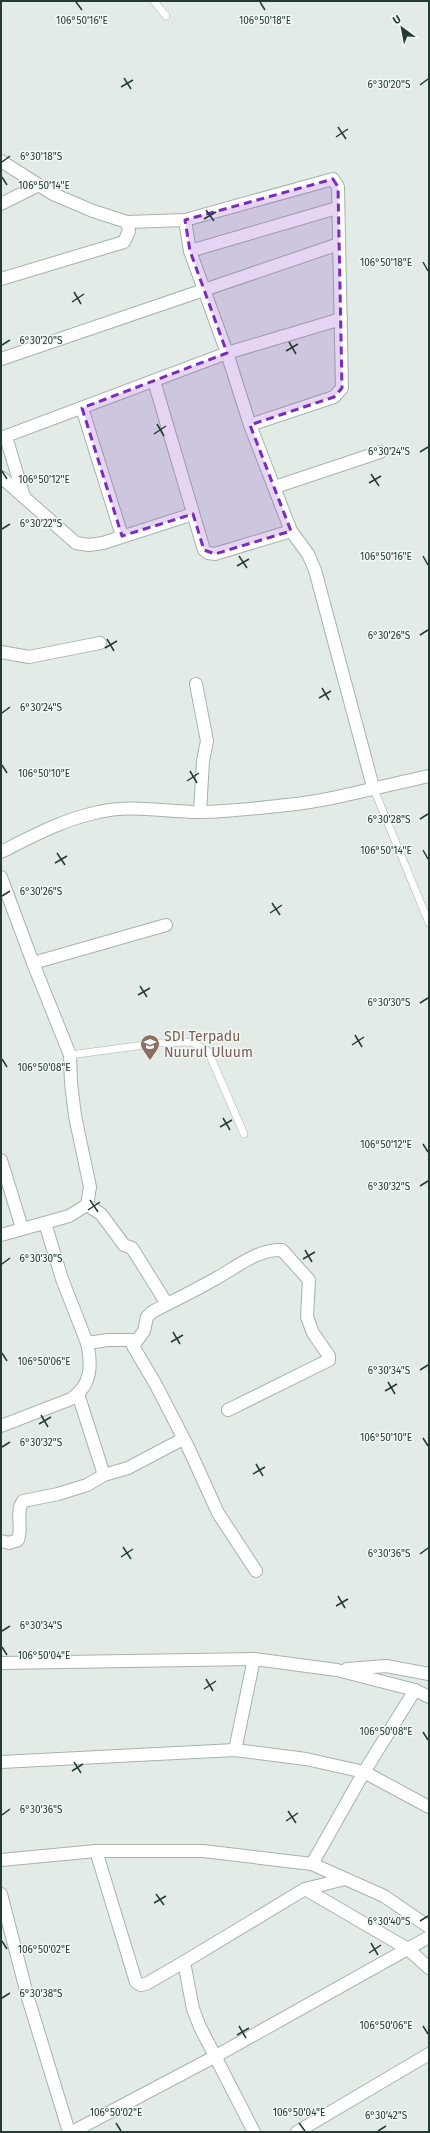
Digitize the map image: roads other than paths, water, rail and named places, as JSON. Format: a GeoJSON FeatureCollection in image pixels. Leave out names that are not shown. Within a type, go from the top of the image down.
{"type":"FeatureCollection","features":[{"type":"Feature","properties":{"kind":"street"},"geometry":{"type":"LineString","coordinates":[[1,160],[38,186],[93,212],[127,222],[185,220],[328,179],[333,179],[338,187],[337,208],[342,388],[334,397],[250,425]]}},
{"type":"Feature","properties":{"kind":"street"},"geometry":{"type":"LineString","coordinates":[[1,204],[38,186]]}},
{"type":"Feature","properties":{"kind":"street"},"geometry":{"type":"LineString","coordinates":[[190,251],[337,208]]}},
{"type":"Feature","properties":{"kind":"street"},"geometry":{"type":"LineString","coordinates":[[185,220],[190,251],[228,353],[250,425],[291,531],[308,554],[315,570],[373,787]]}},
{"type":"Feature","properties":{"kind":"street"},"geometry":{"type":"LineString","coordinates":[[1,279],[124,242],[129,232],[127,222]]}},
{"type":"Feature","properties":{"kind":"street"},"geometry":{"type":"LineString","coordinates":[[1,359],[203,289],[339,244]]}},
{"type":"Feature","properties":{"kind":"street"},"geometry":{"type":"LineString","coordinates":[[24,497],[3,437],[228,353],[341,319]]}},
{"type":"Feature","properties":{"kind":"street"},"geometry":{"type":"LineString","coordinates":[[154,381],[204,550],[208,553],[215,554],[291,531]]}},
{"type":"Feature","properties":{"kind":"street"},"geometry":{"type":"LineString","coordinates":[[82,408],[122,536]]}},
{"type":"Feature","properties":{"kind":"street"},"geometry":{"type":"LineString","coordinates":[[275,487],[380,452]]}},
{"type":"Feature","properties":{"kind":"street"},"geometry":{"type":"LineString","coordinates":[[1,477],[76,543],[89,545],[103,543],[193,514]]}},
{"type":"Feature","properties":{"kind":"street"},"geometry":{"type":"LineString","coordinates":[[1,652],[29,657],[100,643]]}},
{"type":"Feature","properties":{"kind":"street"},"geometry":{"type":"LineString","coordinates":[[196,684],[207,741],[203,761],[200,812]]}},
{"type":"Feature","properties":{"kind":"street"},"geometry":{"type":"LineString","coordinates":[[1,852],[58,824],[100,812],[129,808],[200,812],[330,800],[373,787],[429,776]]}},
{"type":"Feature","properties":{"kind":"street"},"geometry":{"type":"LineString","coordinates":[[1,877],[32,963],[70,1055],[71,1083],[75,1116],[90,1187],[87,1205],[69,1216],[1,1235]]}},
{"type":"Feature","properties":{"kind":"street"},"geometry":{"type":"LineString","coordinates":[[32,963],[166,925]]}},
{"type":"Feature","properties":{"kind":"street"},"geometry":{"type":"LineString","coordinates":[[1,1160],[22,1228]]}},
{"type":"Feature","properties":{"kind":"street"},"geometry":{"type":"LineString","coordinates":[[87,1205],[100,1214],[124,1245],[132,1248],[167,1304]]}},
{"type":"Feature","properties":{"kind":"street"},"geometry":{"type":"LineString","coordinates":[[1,1426],[78,1394],[90,1376],[87,1343],[62,1279],[45,1223]]}},
{"type":"Feature","properties":{"kind":"street"},"geometry":{"type":"LineString","coordinates":[[228,1410],[329,1360],[329,1356],[313,1333],[307,1317],[309,1280],[282,1250],[270,1250],[259,1253],[152,1312],[148,1317],[144,1331],[133,1343],[134,1348],[156,1385],[184,1439],[218,1513],[256,1571]]}},
{"type":"Feature","properties":{"kind":"street"},"geometry":{"type":"LineString","coordinates":[[87,1343],[108,1340],[136,1340]]}},
{"type":"Feature","properties":{"kind":"street"},"geometry":{"type":"LineString","coordinates":[[78,1394],[104,1475]]}},
{"type":"Feature","properties":{"kind":"street"},"geometry":{"type":"LineString","coordinates":[[1,1540],[10,1543],[18,1540],[21,1531],[20,1505],[23,1501],[58,1494],[87,1485],[104,1475],[128,1468],[184,1439]]}},
{"type":"Feature","properties":{"kind":"street"},"geometry":{"type":"LineString","coordinates":[[235,1750],[254,1659]]}},
{"type":"Feature","properties":{"kind":"street"},"geometry":{"type":"LineString","coordinates":[[1,1662],[254,1659],[337,1670],[415,1690],[429,1697]]}},
{"type":"Feature","properties":{"kind":"street"},"geometry":{"type":"LineString","coordinates":[[337,1670],[386,1666],[429,1674]]}},
{"type":"Feature","properties":{"kind":"street"},"geometry":{"type":"LineString","coordinates":[[312,1864],[364,1772],[415,1690]]}},
{"type":"Feature","properties":{"kind":"street"},"geometry":{"type":"LineString","coordinates":[[1,1762],[235,1750],[306,1759],[364,1772],[429,1807]]}},
{"type":"Feature","properties":{"kind":"street"},"geometry":{"type":"LineString","coordinates":[[96,1851],[136,1982],[141,1985],[146,1984],[184,1962],[305,1889],[345,1879]]}},
{"type":"Feature","properties":{"kind":"street"},"geometry":{"type":"LineString","coordinates":[[1,1860],[96,1851],[203,1851],[312,1864],[384,1896],[429,1927]]}},
{"type":"Feature","properties":{"kind":"street"},"geometry":{"type":"LineString","coordinates":[[305,1889],[408,1949],[429,1968]]}},
{"type":"Feature","properties":{"kind":"street"},"geometry":{"type":"LineString","coordinates":[[1,1894],[28,1998],[71,2132],[216,2056],[429,1937]]}},
{"type":"Feature","properties":{"kind":"street"},"geometry":{"type":"LineString","coordinates":[[184,1962],[193,2008],[200,2027],[254,2132]]}},
{"type":"Feature","properties":{"kind":"street"},"geometry":{"type":"LineString","coordinates":[[297,2132],[429,2054]]}},
{"type":"Feature","properties":{"kind":"lane"},"geometry":{"type":"LineString","coordinates":[[154,1],[166,16]]}},
{"type":"Feature","properties":{"kind":"lane"},"geometry":{"type":"LineString","coordinates":[[373,787],[429,924]]}},
{"type":"Feature","properties":{"kind":"lane"},"geometry":{"type":"LineString","coordinates":[[70,1055],[159,1043],[191,1042],[208,1052],[244,1134]]}},
{"type":"Feature","properties":{"kind":"place","name":"SDI Terpadu Nuurul Uluum"},"geometry":{"type":"Point","coordinates":[150,1061]}}]}
